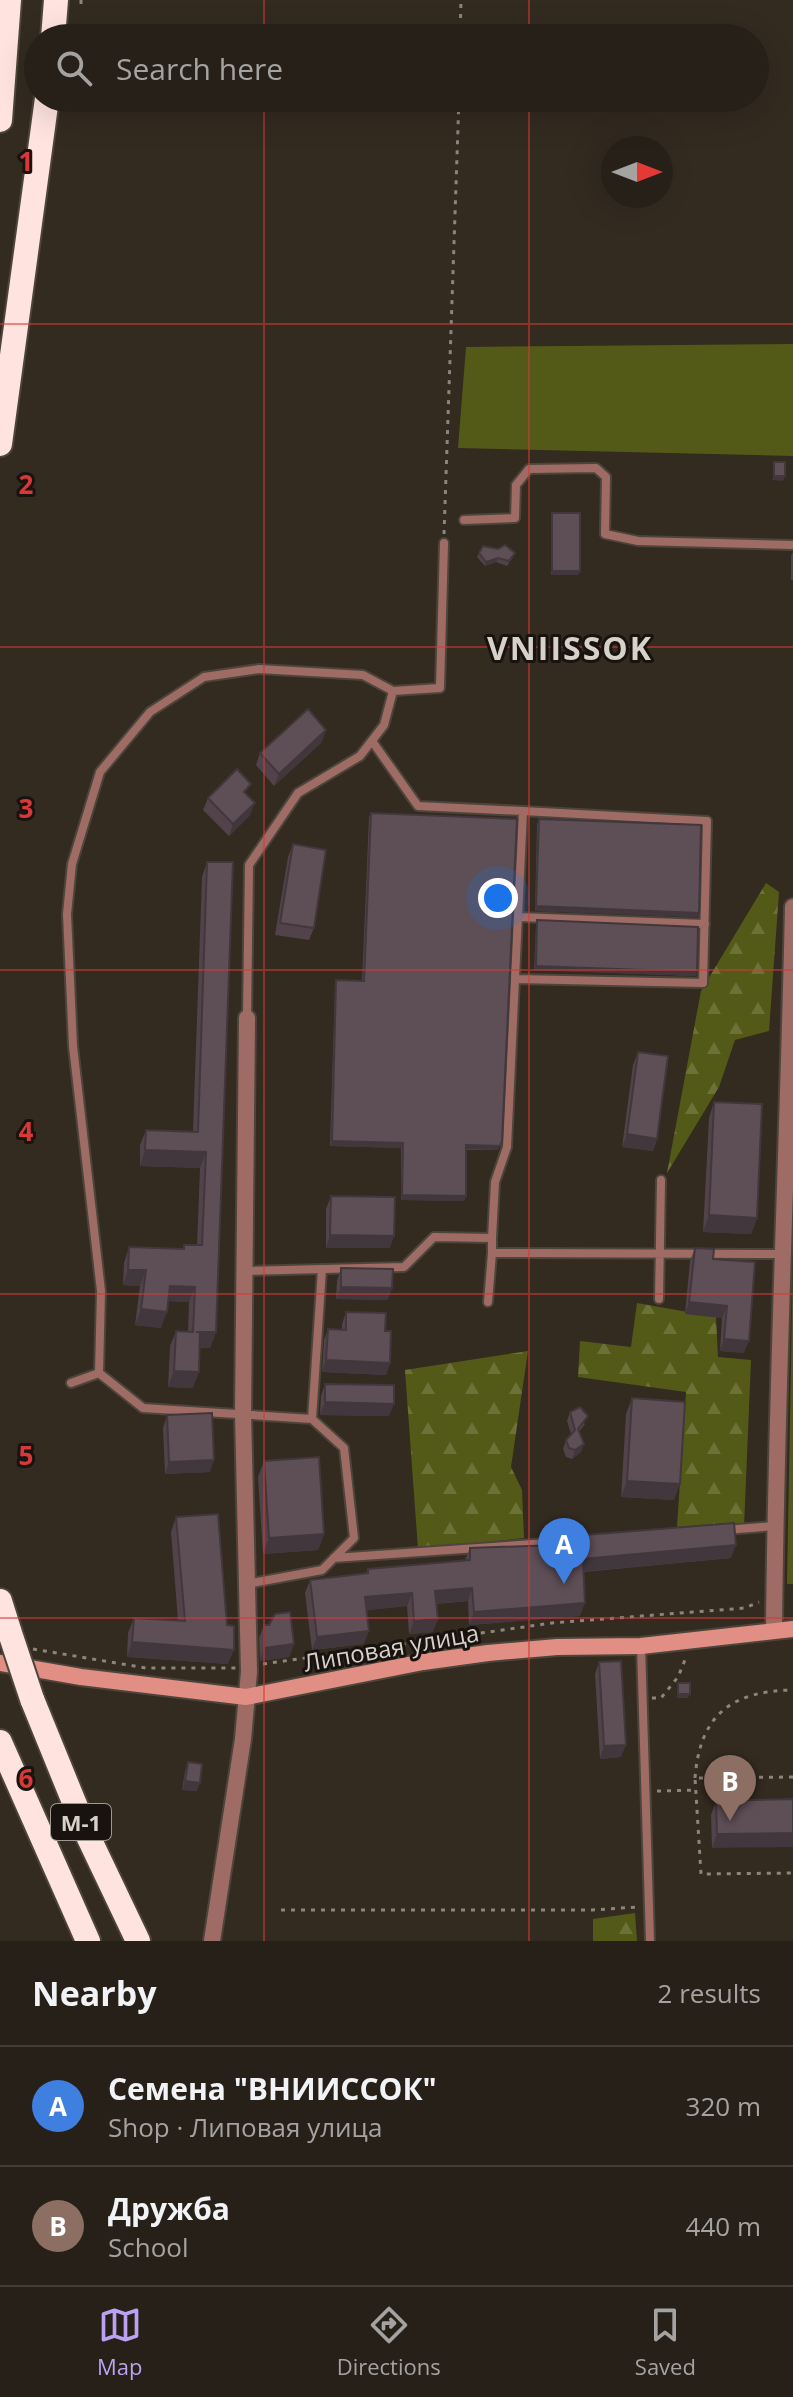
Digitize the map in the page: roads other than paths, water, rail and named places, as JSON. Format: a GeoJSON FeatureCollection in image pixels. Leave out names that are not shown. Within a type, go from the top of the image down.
{"type":"FeatureCollection","features":[{"type":"Feature","properties":{"kind":"highway"},"geometry":{"type":"LineString","coordinates":[[0,120],[9,0]]}},
{"type":"Feature","properties":{"kind":"highway"},"geometry":{"type":"LineString","coordinates":[[54,24],[56,0]]}},
{"type":"Feature","properties":{"kind":"highway"},"geometry":{"type":"LineString","coordinates":[[0,444],[45,112]]}},
{"type":"Feature","properties":{"kind":"highway","name":"М-1"},"geometry":{"type":"LineString","coordinates":[[0,1601],[17,1640],[32,1699],[87,1834],[138,1941]]}},
{"type":"Feature","properties":{"kind":"highway","name":"М-1"},"geometry":{"type":"LineString","coordinates":[[0,1742],[88,1941]]}},
{"type":"Feature","properties":{"kind":"street"},"geometry":{"type":"LineString","coordinates":[[774,1630],[785,1254],[790,1227],[793,907]]}},
{"type":"Feature","properties":{"kind":"street"},"geometry":{"type":"LineString","coordinates":[[212,1941],[243,1739],[249,1666],[243,1413],[247,1018]]}},
{"type":"Feature","properties":{"kind":"street","name":"Липовая улица"},"geometry":{"type":"LineString","coordinates":[[0,1663],[81,1677],[246,1697],[449,1658],[557,1647],[641,1646],[793,1629]]}},
{"type":"Feature","properties":{"kind":"lane"},"geometry":{"type":"LineString","coordinates":[[464,520],[515,518],[516,485],[529,469],[596,468],[606,477],[605,534],[638,541],[793,545]]}},
{"type":"Feature","properties":{"kind":"lane"},"geometry":{"type":"LineString","coordinates":[[99,1373],[101,1291],[73,1046],[67,914],[72,864],[100,772],[150,712],[204,677],[259,669],[363,675],[393,691],[440,688],[444,543]]}},
{"type":"Feature","properties":{"kind":"lane"},"geometry":{"type":"LineString","coordinates":[[247,1018],[249,865],[298,793],[360,756],[384,725],[393,691]]}},
{"type":"Feature","properties":{"kind":"lane"},"geometry":{"type":"LineString","coordinates":[[372,741],[418,806],[707,821],[703,983],[516,979]]}},
{"type":"Feature","properties":{"kind":"lane"},"geometry":{"type":"LineString","coordinates":[[488,1302],[495,1182],[507,1147],[523,811]]}},
{"type":"Feature","properties":{"kind":"lane"},"geometry":{"type":"LineString","coordinates":[[518,917],[705,924]]}},
{"type":"Feature","properties":{"kind":"lane"},"geometry":{"type":"LineString","coordinates":[[659,1299],[661,1180]]}},
{"type":"Feature","properties":{"kind":"lane"},"geometry":{"type":"LineString","coordinates":[[245,1271],[404,1267],[434,1237],[492,1238]]}},
{"type":"Feature","properties":{"kind":"lane"},"geometry":{"type":"LineString","coordinates":[[492,1253],[785,1254]]}},
{"type":"Feature","properties":{"kind":"lane"},"geometry":{"type":"LineString","coordinates":[[312,1419],[322,1269]]}},
{"type":"Feature","properties":{"kind":"lane"},"geometry":{"type":"LineString","coordinates":[[71,1383],[99,1373]]}},
{"type":"Feature","properties":{"kind":"lane"},"geometry":{"type":"LineString","coordinates":[[99,1373],[143,1408],[312,1419],[344,1448],[354,1538],[322,1570],[247,1584]]}},
{"type":"Feature","properties":{"kind":"lane"},"geometry":{"type":"LineString","coordinates":[[714,1531],[775,1526]]}},
{"type":"Feature","properties":{"kind":"lane"},"geometry":{"type":"LineString","coordinates":[[334,1558],[609,1539]]}},
{"type":"Feature","properties":{"kind":"lane"},"geometry":{"type":"LineString","coordinates":[[641,1646],[650,1941]]}},
{"type":"Feature","properties":{"kind":"place","name":"Семена \"ВНИИССОК\""},"geometry":{"type":"Point","coordinates":[564,1584]}},
{"type":"Feature","properties":{"kind":"place","name":"Дружба"},"geometry":{"type":"Point","coordinates":[730,1821]}},
{"type":"Feature","properties":{"kind":"district","name":"VNIISSOK"},"geometry":{"type":"Point","coordinates":[570,647]}}]}
